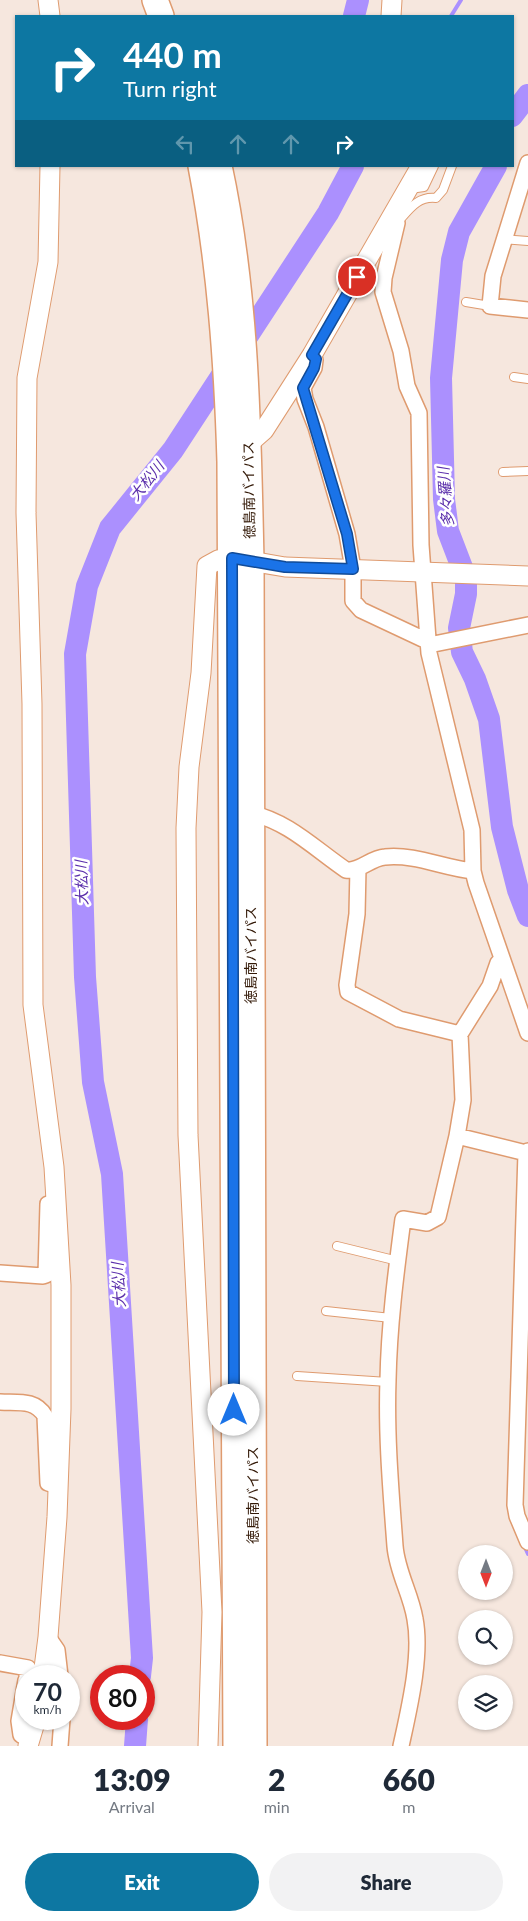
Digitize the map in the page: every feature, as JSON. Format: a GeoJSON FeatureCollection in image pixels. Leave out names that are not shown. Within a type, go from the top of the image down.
{"type":"FeatureCollection","features":[{"type":"Feature","properties":{"kind":"highway"},"geometry":{"type":"LineString","coordinates":[[155,0],[161,15]]}},
{"type":"Feature","properties":{"kind":"highway"},"geometry":{"type":"LineString","coordinates":[[173,0],[178,15]]}},
{"type":"Feature","properties":{"kind":"highway","name":"徳島南バイパス"},"geometry":{"type":"LineString","coordinates":[[201,167],[227,275],[241,313],[248,438],[241,559],[236,1746]]}},
{"type":"Feature","properties":{"kind":"highway","name":"徳島南バイパス"},"geometry":{"type":"LineString","coordinates":[[219,167],[227,275],[226,347],[230,462],[241,559],[250,813],[254,1746]]}},
{"type":"Feature","properties":{"kind":"street"},"geometry":{"type":"LineString","coordinates":[[48,0],[50,15]]}},
{"type":"Feature","properties":{"kind":"street"},"geometry":{"type":"LineString","coordinates":[[391,15],[392,0]]}},
{"type":"Feature","properties":{"kind":"street"},"geometry":{"type":"LineString","coordinates":[[528,163],[493,276],[490,306],[528,310]]}},
{"type":"Feature","properties":{"kind":"street"},"geometry":{"type":"LineString","coordinates":[[44,1665],[58,1486],[61,1409],[57,1202],[33,1005],[32,704],[26,513],[27,378],[48,262],[50,167]]}},
{"type":"Feature","properties":{"kind":"street"},"geometry":{"type":"LineString","coordinates":[[248,438],[264,430],[312,355],[395,219],[419,167]]}},
{"type":"Feature","properties":{"kind":"street"},"geometry":{"type":"LineString","coordinates":[[395,219],[383,292],[401,351],[407,386],[419,413],[422,572],[431,666],[472,830],[473,871],[528,1033]]}},
{"type":"Feature","properties":{"kind":"street"},"geometry":{"type":"LineString","coordinates":[[312,355],[316,359],[314,368],[303,388],[347,534],[353,569],[353,595],[356,605],[428,643],[528,625]]}},
{"type":"Feature","properties":{"kind":"street"},"geometry":{"type":"LineString","coordinates":[[208,1746],[212,1612],[188,1135],[186,828],[189,767],[201,673],[207,566],[218,560],[241,559],[285,567],[528,576]]}},
{"type":"Feature","properties":{"kind":"street"},"geometry":{"type":"LineString","coordinates":[[250,813],[274,820],[303,838],[346,870],[353,871],[376,859],[403,857],[473,871]]}},
{"type":"Feature","properties":{"kind":"street"},"geometry":{"type":"LineString","coordinates":[[358,868],[357,914],[347,985],[348,992],[399,1019],[460,1034]]}},
{"type":"Feature","properties":{"kind":"street"},"geometry":{"type":"LineString","coordinates":[[401,1746],[410,1704],[417,1636],[415,1618],[395,1550],[388,1382],[391,1318],[403,1219],[427,1223],[438,1217],[458,1136],[463,1100],[460,1034],[490,986],[498,962],[502,959]]}},
{"type":"Feature","properties":{"kind":"street"},"geometry":{"type":"LineString","coordinates":[[458,1136],[527,1152],[515,1505],[517,1516],[528,1542]]}},
{"type":"Feature","properties":{"kind":"street"},"geometry":{"type":"LineString","coordinates":[[0,1273],[46,1275],[48,1204],[57,1202]]}},
{"type":"Feature","properties":{"kind":"street"},"geometry":{"type":"LineString","coordinates":[[0,1402],[32,1404],[39,1407],[44,1416],[48,1482],[58,1486]]}},
{"type":"Feature","properties":{"kind":"street"},"geometry":{"type":"LineString","coordinates":[[48,1637],[57,1650],[59,1665]]}},
{"type":"Feature","properties":{"kind":"street"},"geometry":{"type":"LineString","coordinates":[[0,1663],[15,1666]]}},
{"type":"Feature","properties":{"kind":"street"},"geometry":{"type":"LineString","coordinates":[[20,1730],[21,1734],[29,1743]]}},
{"type":"Feature","properties":{"kind":"street"},"geometry":{"type":"LineString","coordinates":[[29,1743],[33,1730]]}},
{"type":"Feature","properties":{"kind":"street"},"geometry":{"type":"LineString","coordinates":[[60,1746],[61,1730]]}},
{"type":"Feature","properties":{"kind":"lane"},"geometry":{"type":"LineString","coordinates":[[408,189],[416,190],[424,187],[434,167]]}},
{"type":"Feature","properties":{"kind":"lane"},"geometry":{"type":"LineString","coordinates":[[395,219],[416,202],[426,197],[436,198],[444,190],[452,167]]}},
{"type":"Feature","properties":{"kind":"lane"},"geometry":{"type":"LineString","coordinates":[[503,240],[528,241]]}},
{"type":"Feature","properties":{"kind":"lane"},"geometry":{"type":"LineString","coordinates":[[466,302],[490,306]]}},
{"type":"Feature","properties":{"kind":"lane"},"geometry":{"type":"LineString","coordinates":[[514,377],[528,379]]}},
{"type":"Feature","properties":{"kind":"lane"},"geometry":{"type":"LineString","coordinates":[[504,472],[528,471]]}},
{"type":"Feature","properties":{"kind":"lane"},"geometry":{"type":"LineString","coordinates":[[337,1246],[398,1260]]}},
{"type":"Feature","properties":{"kind":"lane"},"geometry":{"type":"LineString","coordinates":[[326,1311],[391,1318]]}},
{"type":"Feature","properties":{"kind":"lane"},"geometry":{"type":"LineString","coordinates":[[297,1376],[388,1382]]}},
{"type":"Feature","properties":{"kind":"waterway","name":"大松川"},"geometry":{"type":"LineString","coordinates":[[354,15],[358,0]]}},
{"type":"Feature","properties":{"kind":"waterway"},"geometry":{"type":"LineString","coordinates":[[452,15],[461,0]]}},
{"type":"Feature","properties":{"kind":"waterway","name":"多々羅川"},"geometry":{"type":"LineString","coordinates":[[514,113],[528,95]]}},
{"type":"Feature","properties":{"kind":"waterway","name":"大松川"},"geometry":{"type":"LineString","coordinates":[[141,1665],[112,1174],[93,1082],[85,977],[75,654],[87,586],[110,528],[173,450],[328,213],[352,167]]}},
{"type":"Feature","properties":{"kind":"waterway","name":"多々羅川"},"geometry":{"type":"LineString","coordinates":[[495,167],[459,232],[452,260],[441,378],[444,499],[448,531],[466,578],[466,594],[459,628],[462,652],[475,679],[489,719],[502,827],[518,890],[528,916]]}},
{"type":"Feature","properties":{"kind":"waterway"},"geometry":{"type":"LineString","coordinates":[[524,1545],[528,1554]]}},
{"type":"Feature","properties":{"kind":"waterway","name":"大松川"},"geometry":{"type":"LineString","coordinates":[[135,1746],[136,1730]]}},
{"type":"Feature","properties":{"kind":"route"},"geometry":{"type":"LineString","coordinates":[[234,1410],[232,558],[285,567],[353,569],[347,534],[325,455],[303,388],[314,368],[316,359],[312,355],[357,277]]}}]}
